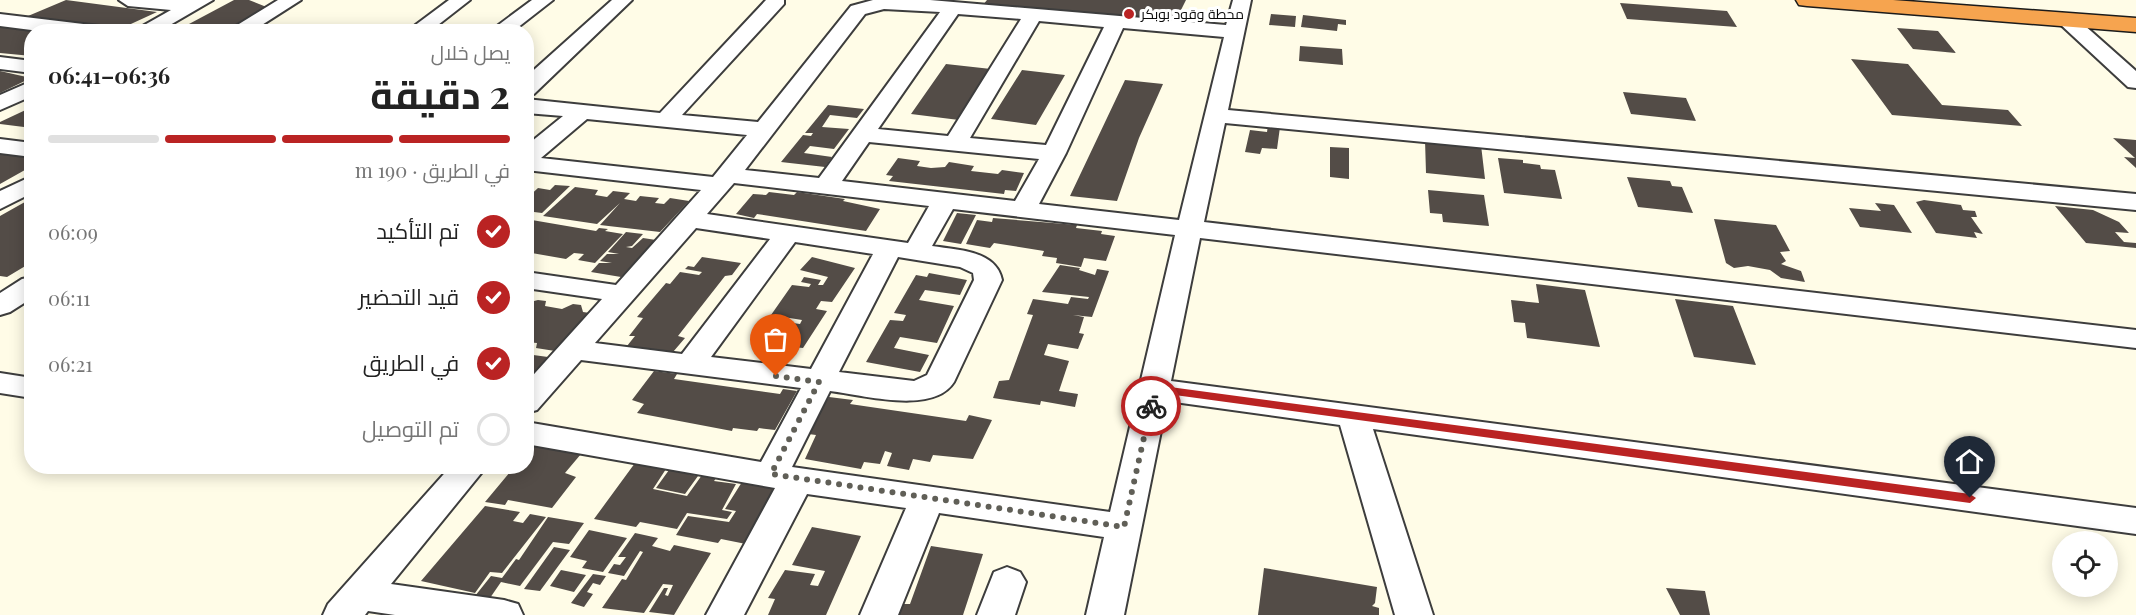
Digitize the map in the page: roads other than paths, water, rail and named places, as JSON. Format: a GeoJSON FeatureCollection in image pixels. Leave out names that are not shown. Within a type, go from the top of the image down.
{"type":"FeatureCollection","features":[{"type":"Feature","properties":{"kind":"highway"},"geometry":{"type":"LineString","coordinates":[[1807,0],[2136,25]]}},
{"type":"Feature","properties":{"kind":"highway"},"geometry":{"type":"LineString","coordinates":[[1936,0],[2136,15]]}},
{"type":"Feature","properties":{"kind":"street"},"geometry":{"type":"LineString","coordinates":[[128,0],[198,3]]}},
{"type":"Feature","properties":{"kind":"street"},"geometry":{"type":"LineString","coordinates":[[250,24],[292,0]]}},
{"type":"Feature","properties":{"kind":"street"},"geometry":{"type":"LineString","coordinates":[[427,24],[461,0]]}},
{"type":"Feature","properties":{"kind":"street"},"geometry":{"type":"LineString","coordinates":[[510,24],[544,0]]}},
{"type":"Feature","properties":{"kind":"street"},"geometry":{"type":"LineString","coordinates":[[534,82],[622,0]]}},
{"type":"Feature","properties":{"kind":"street"},"geometry":{"type":"LineString","coordinates":[[665,120],[775,4],[775,0]]}},
{"type":"Feature","properties":{"kind":"street"},"geometry":{"type":"LineString","coordinates":[[1105,615],[1242,0]]}},
{"type":"Feature","properties":{"kind":"street"},"geometry":{"type":"LineString","coordinates":[[157,24],[198,3]]}},
{"type":"Feature","properties":{"kind":"street"},"geometry":{"type":"LineString","coordinates":[[534,394],[724,180],[766,130],[858,10],[868,6],[899,3],[1235,32]]}},
{"type":"Feature","properties":{"kind":"street"},"geometry":{"type":"LineString","coordinates":[[825,187],[953,8]]}},
{"type":"Feature","properties":{"kind":"street"},"geometry":{"type":"LineString","coordinates":[[2,10],[64,24]]}},
{"type":"Feature","properties":{"kind":"street"},"geometry":{"type":"LineString","coordinates":[[954,143],[1033,15]]}},
{"type":"Feature","properties":{"kind":"street"},"geometry":{"type":"LineString","coordinates":[[2067,20],[2136,82]]}},
{"type":"Feature","properties":{"kind":"street"},"geometry":{"type":"LineString","coordinates":[[1024,208],[1054,153],[1116,22]]}},
{"type":"Feature","properties":{"kind":"street"},"geometry":{"type":"LineString","coordinates":[[0,63],[24,66]]}},
{"type":"Feature","properties":{"kind":"street"},"geometry":{"type":"LineString","coordinates":[[0,103],[24,91]]}},
{"type":"Feature","properties":{"kind":"street"},"geometry":{"type":"LineString","coordinates":[[534,107],[766,130]]}},
{"type":"Feature","properties":{"kind":"street"},"geometry":{"type":"LineString","coordinates":[[534,151],[582,112]]}},
{"type":"Feature","properties":{"kind":"street"},"geometry":{"type":"LineString","coordinates":[[1217,116],[2136,202]]}},
{"type":"Feature","properties":{"kind":"street"},"geometry":{"type":"LineString","coordinates":[[861,134],[1054,153]]}},
{"type":"Feature","properties":{"kind":"street"},"geometry":{"type":"LineString","coordinates":[[0,146],[24,149]]}},
{"type":"Feature","properties":{"kind":"street"},"geometry":{"type":"LineString","coordinates":[[534,164],[825,187],[1024,208],[1189,230],[2136,339]]}},
{"type":"Feature","properties":{"kind":"street"},"geometry":{"type":"LineString","coordinates":[[0,201],[24,188]]}},
{"type":"Feature","properties":{"kind":"street"},"geometry":{"type":"LineString","coordinates":[[725,615],[784,477],[819,382],[902,250],[945,200]]}},
{"type":"Feature","properties":{"kind":"street"},"geometry":{"type":"LineString","coordinates":[[574,350],[819,382],[917,392],[939,382],[988,280],[988,273],[973,262],[690,219]]}},
{"type":"Feature","properties":{"kind":"street"},"geometry":{"type":"LineString","coordinates":[[689,365],[788,233]]}},
{"type":"Feature","properties":{"kind":"street"},"geometry":{"type":"LineString","coordinates":[[534,281],[623,294]]}},
{"type":"Feature","properties":{"kind":"street"},"geometry":{"type":"LineString","coordinates":[[0,306],[24,290]]}},
{"type":"Feature","properties":{"kind":"street"},"geometry":{"type":"LineString","coordinates":[[0,383],[24,387]]}},
{"type":"Feature","properties":{"kind":"street"},"geometry":{"type":"LineString","coordinates":[[1155,389],[2136,520]]}},
{"type":"Feature","properties":{"kind":"street"},"geometry":{"type":"LineString","coordinates":[[1353,416],[1414,615]]}},
{"type":"Feature","properties":{"kind":"street"},"geometry":{"type":"LineString","coordinates":[[534,434],[784,477],[1124,527]]}},
{"type":"Feature","properties":{"kind":"street"},"geometry":{"type":"LineString","coordinates":[[351,605],[464,474]]}},
{"type":"Feature","properties":{"kind":"street"},"geometry":{"type":"LineString","coordinates":[[879,615],[927,499]]}},
{"type":"Feature","properties":{"kind":"street"},"geometry":{"type":"LineString","coordinates":[[351,605],[504,615]]}},
{"type":"Feature","properties":{"kind":"place","name":"محطة وقود بوبكر"},"geometry":{"type":"Point","coordinates":[1129,14]}}]}
